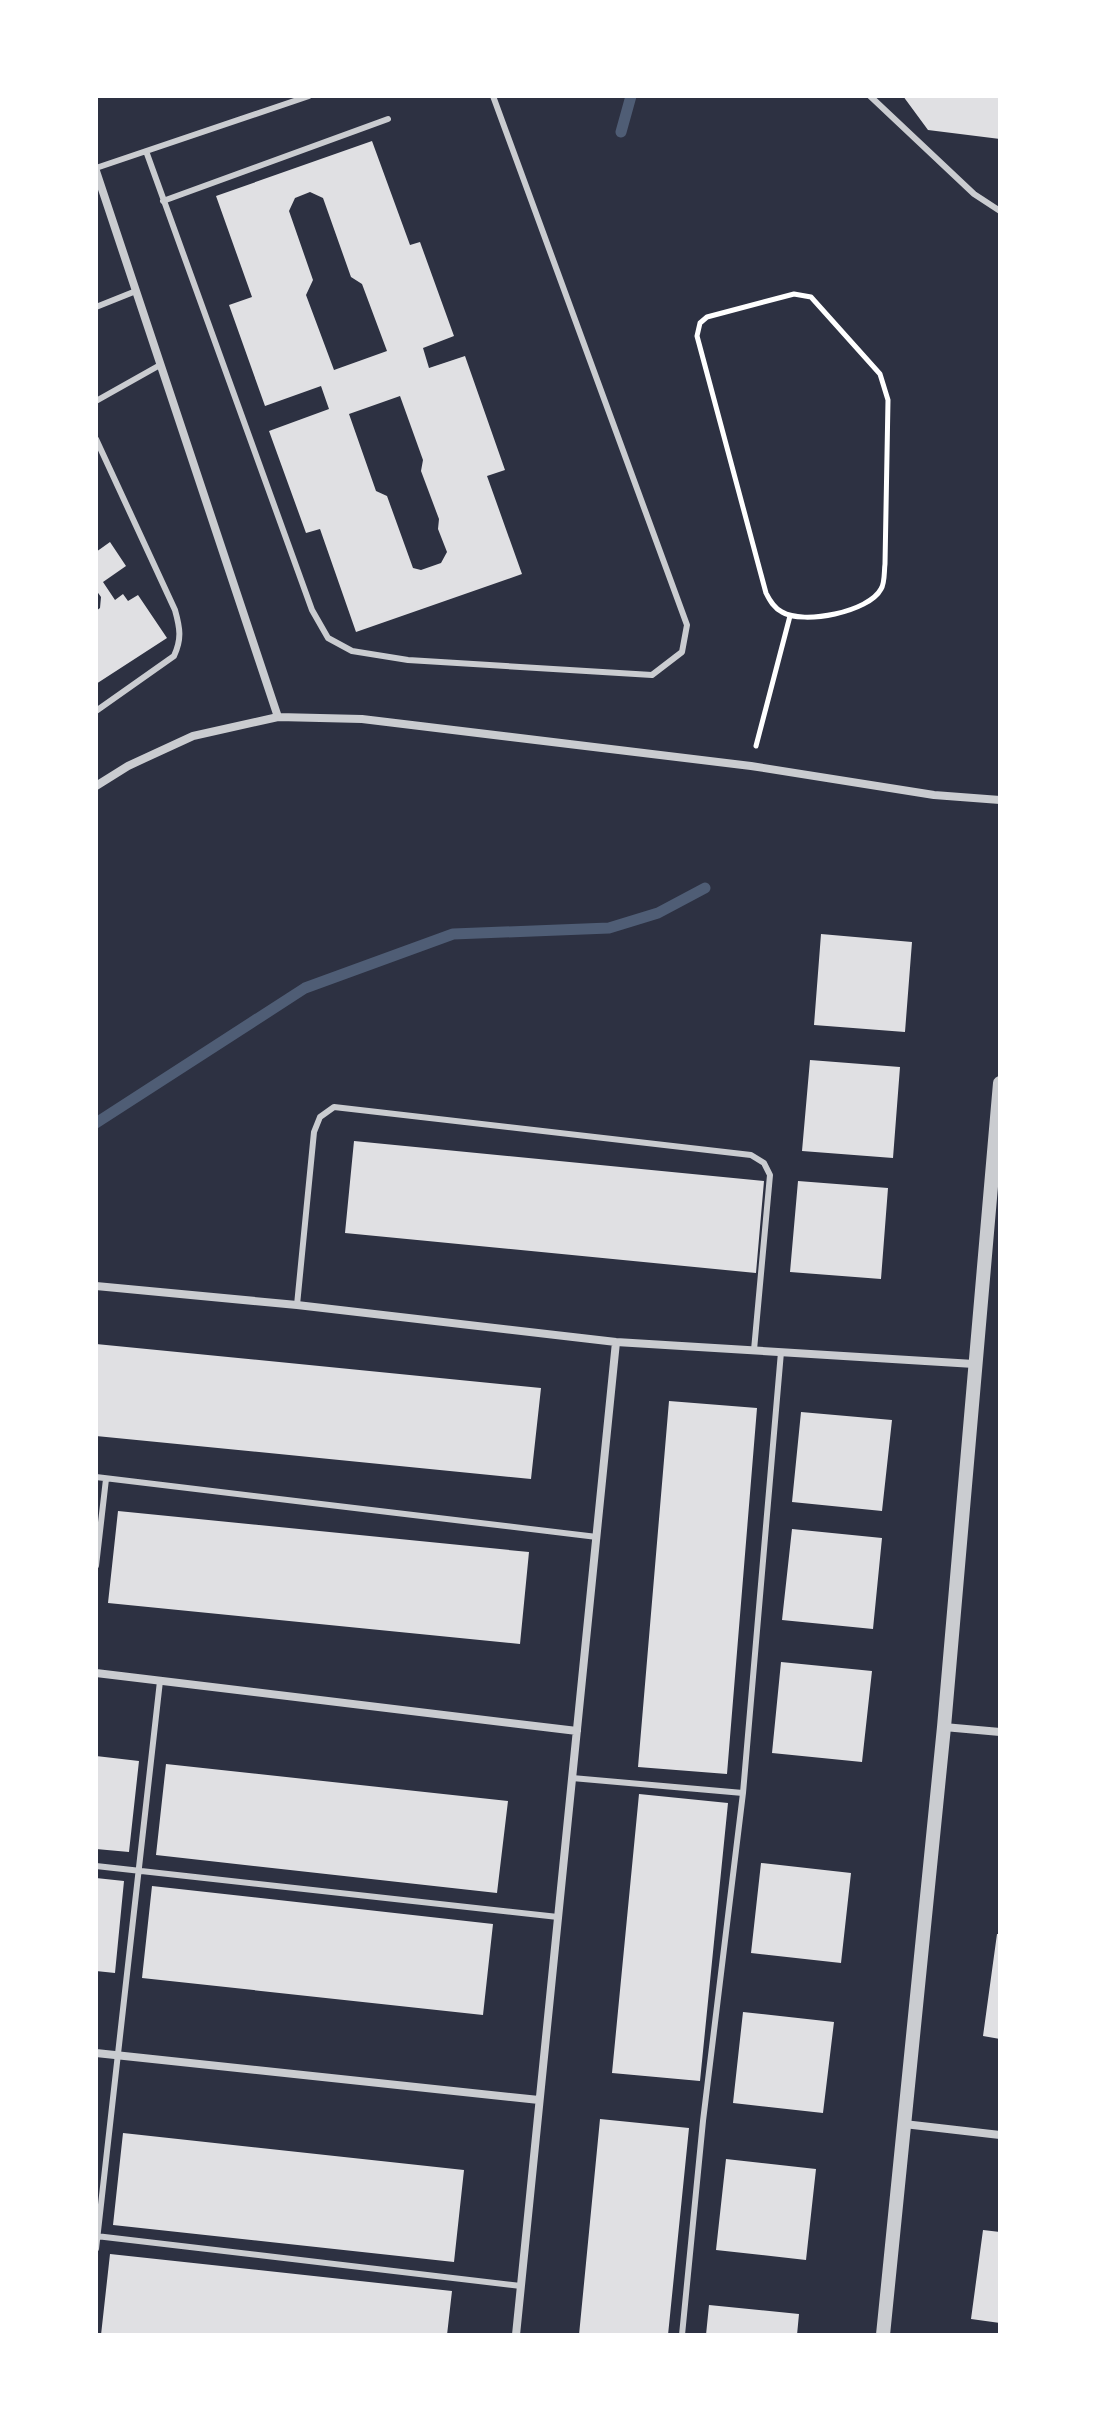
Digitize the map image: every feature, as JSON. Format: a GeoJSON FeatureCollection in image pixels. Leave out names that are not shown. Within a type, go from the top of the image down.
{"type":"FeatureCollection","features":[{"type":"Feature","properties":{"kind":"street"},"geometry":{"type":"LineString","coordinates":[[96,169],[278,717]]}},
{"type":"Feature","properties":{"kind":"street"},"geometry":{"type":"LineString","coordinates":[[96,786],[128,766],[193,736],[278,717],[362,719],[751,766],[934,795],[1000,800]]}},
{"type":"Feature","properties":{"kind":"street"},"geometry":{"type":"LineString","coordinates":[[883,2335],[944,1727],[974,1364],[996,1172],[1000,1083]]}},
{"type":"Feature","properties":{"kind":"street"},"geometry":{"type":"LineString","coordinates":[[96,1286],[297,1305],[616,1342],[974,1364]]}},
{"type":"Feature","properties":{"kind":"street"},"geometry":{"type":"LineString","coordinates":[[516,2335],[616,1342]]}},
{"type":"Feature","properties":{"kind":"street"},"geometry":{"type":"LineString","coordinates":[[96,1673],[577,1731]]}},
{"type":"Feature","properties":{"kind":"street"},"geometry":{"type":"LineString","coordinates":[[944,1727],[1000,1732]]}},
{"type":"Feature","properties":{"kind":"street"},"geometry":{"type":"LineString","coordinates":[[96,2053],[539,2100]]}},
{"type":"Feature","properties":{"kind":"street"},"geometry":{"type":"LineString","coordinates":[[904,2124],[1000,2135]]}},
{"type":"Feature","properties":{"kind":"lane"},"geometry":{"type":"LineString","coordinates":[[96,169],[309,96]]}},
{"type":"Feature","properties":{"kind":"lane"},"geometry":{"type":"LineString","coordinates":[[146,151],[312,610],[328,638],[352,651],[408,660],[652,675],[682,652],[687,625],[493,96]]}},
{"type":"Feature","properties":{"kind":"lane"},"geometry":{"type":"LineString","coordinates":[[870,96],[974,194],[1000,211]]}},
{"type":"Feature","properties":{"kind":"lane"},"geometry":{"type":"LineString","coordinates":[[163,201],[388,119]]}},
{"type":"Feature","properties":{"kind":"lane"},"geometry":{"type":"LineString","coordinates":[[96,307],[136,291]]}},
{"type":"Feature","properties":{"kind":"lane"},"geometry":{"type":"LineString","coordinates":[[96,401],[160,365]]}},
{"type":"Feature","properties":{"kind":"lane"},"geometry":{"type":"LineString","coordinates":[[96,439],[175,610],[180,629],[180,643],[174,656],[96,711]]}},
{"type":"Feature","properties":{"kind":"lane"},"geometry":{"type":"LineString","coordinates":[[297,1305],[314,1132],[320,1117],[334,1107],[751,1155],[764,1163],[770,1175],[754,1350]]}},
{"type":"Feature","properties":{"kind":"lane"},"geometry":{"type":"LineString","coordinates":[[682,2335],[703,2121],[743,1793],[781,1352]]}},
{"type":"Feature","properties":{"kind":"lane"},"geometry":{"type":"LineString","coordinates":[[96,1477],[597,1537]]}},
{"type":"Feature","properties":{"kind":"lane"},"geometry":{"type":"LineString","coordinates":[[96,1566],[106,1479]]}},
{"type":"Feature","properties":{"kind":"lane"},"geometry":{"type":"LineString","coordinates":[[96,2249],[160,1681]]}},
{"type":"Feature","properties":{"kind":"lane"},"geometry":{"type":"LineString","coordinates":[[572,1778],[743,1793]]}},
{"type":"Feature","properties":{"kind":"lane"},"geometry":{"type":"LineString","coordinates":[[96,1866],[558,1917]]}},
{"type":"Feature","properties":{"kind":"lane"},"geometry":{"type":"LineString","coordinates":[[97,2236],[521,2286]]}},
{"type":"Feature","properties":{"kind":"path"},"geometry":{"type":"LineString","coordinates":[[794,294],[811,297],[880,374],[888,400],[882,589],[864,606],[843,613],[790,616],[773,605],[766,593],[697,336],[700,323],[707,317],[794,294]]}},
{"type":"Feature","properties":{"kind":"path"},"geometry":{"type":"LineString","coordinates":[[751,766],[790,616]]}},
{"type":"Feature","properties":{"kind":"building"},"geometry":{"type":"Polygon","coordinates":[[[903,96],[1000,96],[1000,139],[928,130],[903,96]]]}},
{"type":"Feature","properties":{"kind":"building"},"geometry":{"type":"Polygon","coordinates":[[[372,141],[410,245],[420,242],[454,336],[423,348],[429,368],[465,356],[505,470],[487,476],[522,574],[356,632],[320,529],[306,533],[269,431],[329,409],[321,386],[265,406],[229,305],[252,297],[216,196],[372,141]],[[310,192],[295,198],[289,211],[313,280],[306,295],[334,370],[387,351],[362,284],[351,277],[323,198],[310,192]],[[400,396],[349,414],[376,491],[387,496],[413,568],[421,570],[441,563],[447,552],[438,529],[439,519],[421,471],[423,460],[400,396]]]}},
{"type":"Feature","properties":{"kind":"building"},"geometry":{"type":"Polygon","coordinates":[[[110,542],[126,566],[103,582],[115,600],[123,594],[128,601],[138,595],[167,638],[96,684],[96,611],[100,608],[101,597],[96,590],[96,552],[110,542]]]}},
{"type":"Feature","properties":{"kind":"building"},"geometry":{"type":"Polygon","coordinates":[[[821,934],[912,942],[905,1032],[814,1025],[821,934]]]}},
{"type":"Feature","properties":{"kind":"building"},"geometry":{"type":"Polygon","coordinates":[[[810,1060],[900,1067],[893,1158],[802,1151],[810,1060]]]}},
{"type":"Feature","properties":{"kind":"building"},"geometry":{"type":"Polygon","coordinates":[[[354,1141],[764,1181],[756,1273],[345,1233],[354,1141]]]}},
{"type":"Feature","properties":{"kind":"building"},"geometry":{"type":"Polygon","coordinates":[[[798,1181],[888,1188],[881,1279],[790,1272],[798,1181]]]}},
{"type":"Feature","properties":{"kind":"building"},"geometry":{"type":"Polygon","coordinates":[[[96,1344],[541,1388],[531,1479],[96,1436],[96,1344]]]}},
{"type":"Feature","properties":{"kind":"building"},"geometry":{"type":"Polygon","coordinates":[[[669,1401],[757,1408],[727,1774],[638,1767],[669,1401]]]}},
{"type":"Feature","properties":{"kind":"building"},"geometry":{"type":"Polygon","coordinates":[[[801,1412],[892,1420],[882,1511],[792,1502],[801,1412]]]}},
{"type":"Feature","properties":{"kind":"building"},"geometry":{"type":"Polygon","coordinates":[[[118,1511],[529,1552],[520,1644],[108,1603],[118,1511]]]}},
{"type":"Feature","properties":{"kind":"building"},"geometry":{"type":"Polygon","coordinates":[[[792,1529],[882,1538],[873,1629],[782,1620],[792,1529]]]}},
{"type":"Feature","properties":{"kind":"building"},"geometry":{"type":"Polygon","coordinates":[[[781,1662],[872,1671],[862,1762],[772,1753],[781,1662]]]}},
{"type":"Feature","properties":{"kind":"building"},"geometry":{"type":"Polygon","coordinates":[[[96,1756],[139,1761],[129,1852],[96,1849],[96,1756]]]}},
{"type":"Feature","properties":{"kind":"building"},"geometry":{"type":"Polygon","coordinates":[[[166,1764],[508,1801],[497,1893],[156,1855],[166,1764]]]}},
{"type":"Feature","properties":{"kind":"building"},"geometry":{"type":"Polygon","coordinates":[[[639,1794],[728,1803],[700,2081],[612,2073],[639,1794]]]}},
{"type":"Feature","properties":{"kind":"building"},"geometry":{"type":"Polygon","coordinates":[[[761,1863],[851,1873],[841,1963],[751,1953],[761,1863]]]}},
{"type":"Feature","properties":{"kind":"building"},"geometry":{"type":"Polygon","coordinates":[[[96,1878],[124,1881],[115,1973],[96,1971],[96,1878]]]}},
{"type":"Feature","properties":{"kind":"building"},"geometry":{"type":"Polygon","coordinates":[[[152,1886],[493,1924],[483,2015],[142,1978],[152,1886]]]}},
{"type":"Feature","properties":{"kind":"building"},"geometry":{"type":"Polygon","coordinates":[[[997,1934],[1000,1934],[1000,2039],[983,2036],[997,1934]]]}},
{"type":"Feature","properties":{"kind":"building"},"geometry":{"type":"Polygon","coordinates":[[[743,2012],[834,2022],[823,2113],[733,2103],[743,2012]]]}},
{"type":"Feature","properties":{"kind":"building"},"geometry":{"type":"Polygon","coordinates":[[[600,2119],[689,2128],[668,2335],[579,2335],[600,2119]]]}},
{"type":"Feature","properties":{"kind":"building"},"geometry":{"type":"Polygon","coordinates":[[[123,2133],[464,2170],[454,2262],[113,2225],[123,2133]]]}},
{"type":"Feature","properties":{"kind":"building"},"geometry":{"type":"Polygon","coordinates":[[[726,2159],[816,2169],[806,2260],[716,2250],[726,2159]]]}},
{"type":"Feature","properties":{"kind":"building"},"geometry":{"type":"Polygon","coordinates":[[[983,2230],[1000,2232],[1000,2323],[971,2319],[983,2230]]]}},
{"type":"Feature","properties":{"kind":"building"},"geometry":{"type":"Polygon","coordinates":[[[110,2254],[452,2291],[447,2335],[101,2335],[110,2254]]]}},
{"type":"Feature","properties":{"kind":"building"},"geometry":{"type":"Polygon","coordinates":[[[709,2305],[799,2314],[797,2335],[706,2335],[709,2305]]]}},
{"type":"Feature","properties":{"kind":"waterway"},"geometry":{"type":"LineString","coordinates":[[621,132],[631,96]]}},
{"type":"Feature","properties":{"kind":"waterway"},"geometry":{"type":"LineString","coordinates":[[96,1123],[305,988],[453,934],[609,928],[658,913],[705,888]]}}]}
